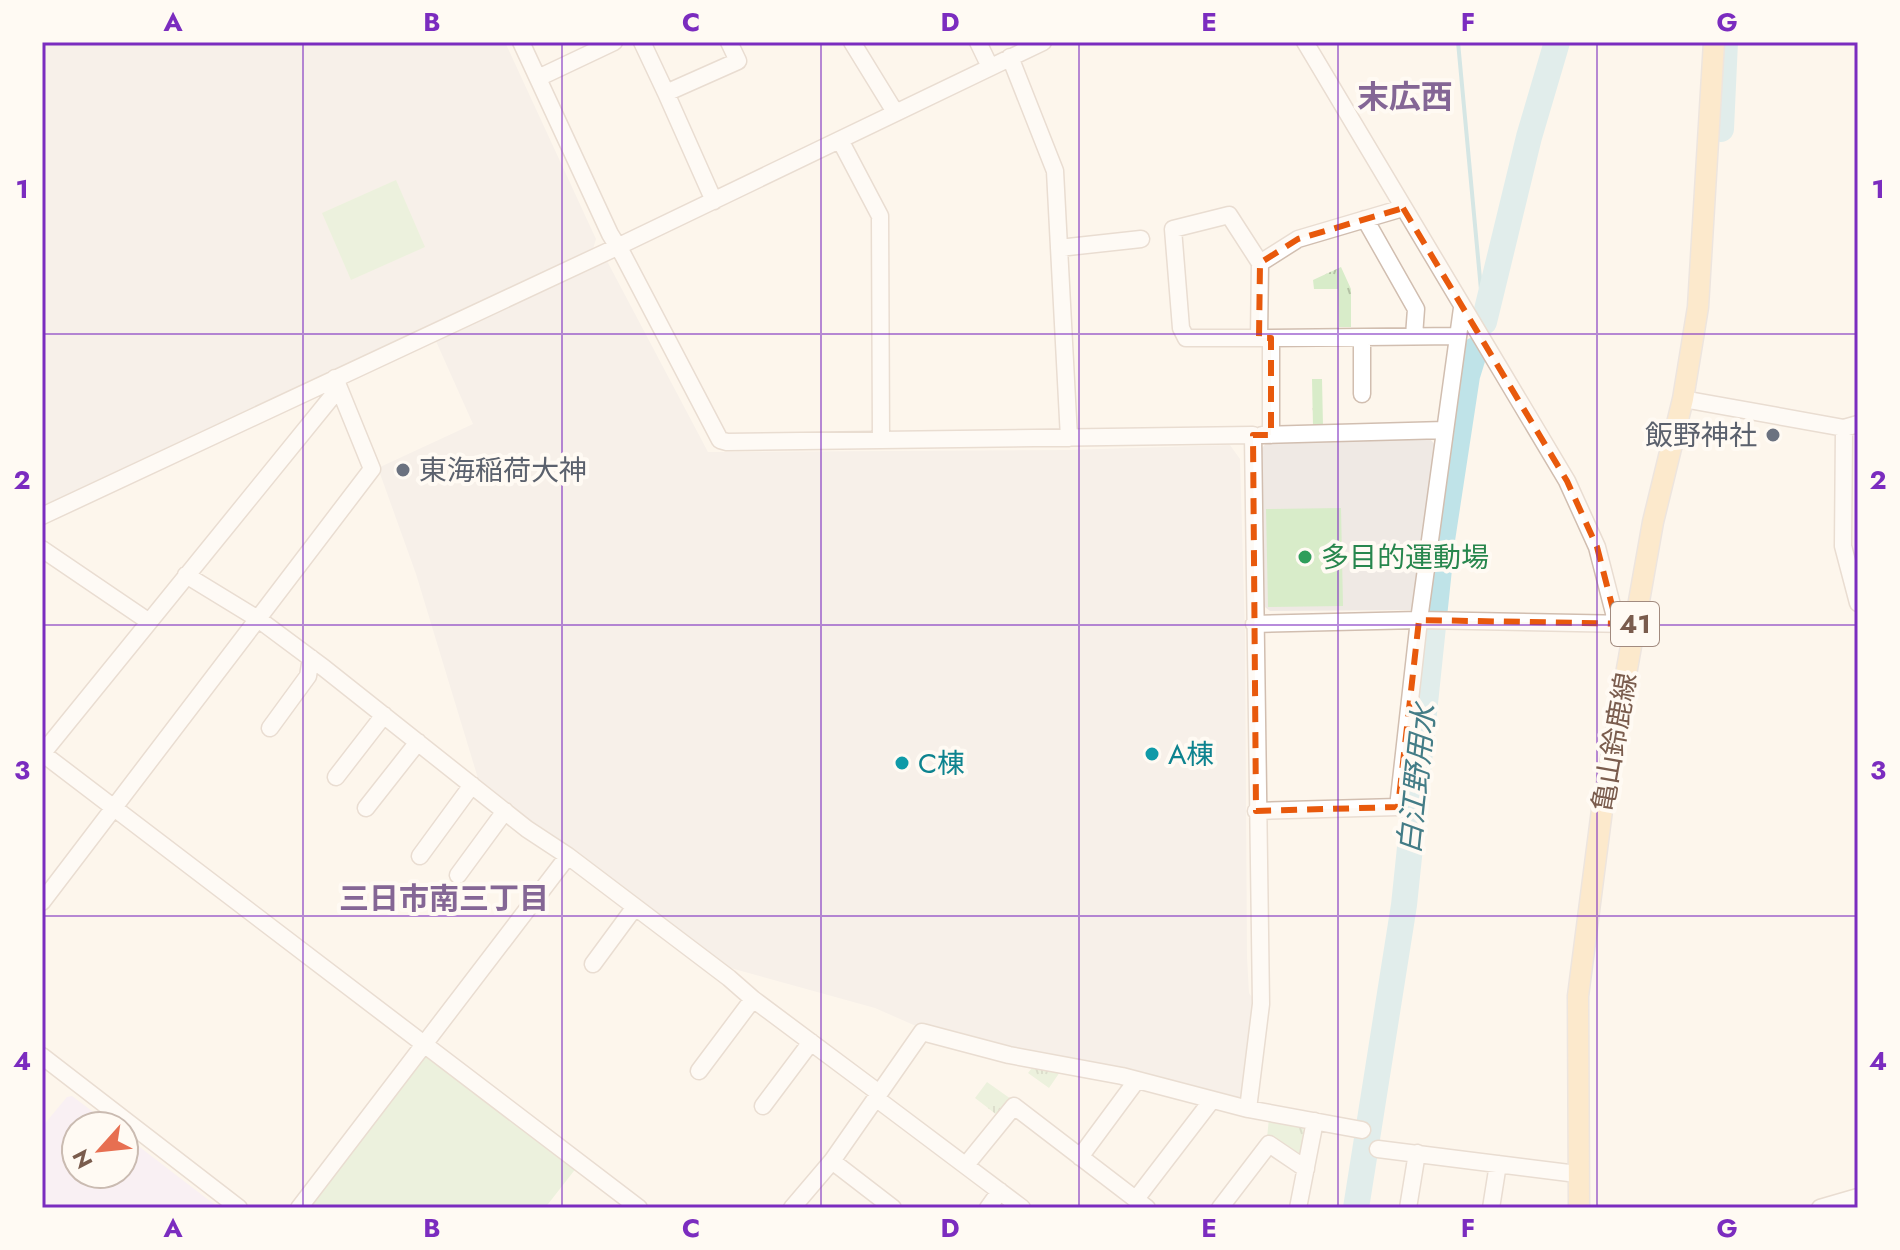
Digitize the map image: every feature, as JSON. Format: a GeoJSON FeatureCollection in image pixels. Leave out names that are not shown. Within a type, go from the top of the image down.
{"type":"FeatureCollection","features":[{"type":"Feature","properties":{"kind":"main road","name":"亀山鈴鹿線"},"geometry":{"type":"LineString","coordinates":[[1579,1208],[1578,996],[1602,810],[1653,522],[1683,399],[1701,270],[1714,42]]}},
{"type":"Feature","properties":{"kind":"street"},"geometry":{"type":"LineString","coordinates":[[521,42],[617,247],[720,440],[1069,438],[1445,430]]}},
{"type":"Feature","properties":{"kind":"street"},"geometry":{"type":"LineString","coordinates":[[538,78],[614,42]]}},
{"type":"Feature","properties":{"kind":"street"},"geometry":{"type":"LineString","coordinates":[[642,42],[714,201]]}},
{"type":"Feature","properties":{"kind":"street"},"geometry":{"type":"LineString","coordinates":[[666,93],[738,61],[729,42]]}},
{"type":"Feature","properties":{"kind":"street"},"geometry":{"type":"LineString","coordinates":[[852,42],[895,112]]}},
{"type":"Feature","properties":{"kind":"street"},"geometry":{"type":"LineString","coordinates":[[978,42],[990,67]]}},
{"type":"Feature","properties":{"kind":"street"},"geometry":{"type":"LineString","coordinates":[[42,516],[337,383],[1043,42]]}},
{"type":"Feature","properties":{"kind":"street"},"geometry":{"type":"LineString","coordinates":[[1305,42],[1560,469],[1587,521],[1614,613],[1635,624]]}},
{"type":"Feature","properties":{"kind":"street"},"geometry":{"type":"LineString","coordinates":[[1010,57],[1055,171],[1069,438]]}},
{"type":"Feature","properties":{"kind":"street"},"geometry":{"type":"LineString","coordinates":[[840,140],[880,216],[881,440]]}},
{"type":"Feature","properties":{"kind":"street"},"geometry":{"type":"LineString","coordinates":[[1260,263],[1298,239],[1403,208]]}},
{"type":"Feature","properties":{"kind":"street"},"geometry":{"type":"LineString","coordinates":[[1271,435],[1265,338],[1260,263],[1229,215],[1173,229],[1181,328],[1186,338],[1265,338],[1362,338],[1458,336]]}},
{"type":"Feature","properties":{"kind":"street"},"geometry":{"type":"LineString","coordinates":[[1365,219],[1416,309],[1414,336]]}},
{"type":"Feature","properties":{"kind":"street"},"geometry":{"type":"LineString","coordinates":[[1059,248],[1141,239]]}},
{"type":"Feature","properties":{"kind":"street"},"geometry":{"type":"LineString","coordinates":[[1256,811],[1398,807],[1428,620],[1445,430],[1462,308]]}},
{"type":"Feature","properties":{"kind":"street"},"geometry":{"type":"LineString","coordinates":[[1362,338],[1362,394]]}},
{"type":"Feature","properties":{"kind":"street"},"geometry":{"type":"LineString","coordinates":[[337,383],[42,753],[639,1208]]}},
{"type":"Feature","properties":{"kind":"street"},"geometry":{"type":"LineString","coordinates":[[42,902],[372,469],[337,383]]}},
{"type":"Feature","properties":{"kind":"street"},"geometry":{"type":"LineString","coordinates":[[1683,399],[1851,426],[1843,546],[1858,603]]}},
{"type":"Feature","properties":{"kind":"street"},"geometry":{"type":"LineString","coordinates":[[1248,1109],[1261,1004],[1253,435]]}},
{"type":"Feature","properties":{"kind":"street"},"geometry":{"type":"LineString","coordinates":[[42,549],[148,621]]}},
{"type":"Feature","properties":{"kind":"street"},"geometry":{"type":"LineString","coordinates":[[186,575],[258,619],[311,658],[1022,1208]]}},
{"type":"Feature","properties":{"kind":"street"},"geometry":{"type":"LineString","coordinates":[[1254,624],[1428,620],[1635,624]]}},
{"type":"Feature","properties":{"kind":"street"},"geometry":{"type":"LineString","coordinates":[[270,728],[308,676],[311,658]]}},
{"type":"Feature","properties":{"kind":"street"},"geometry":{"type":"LineString","coordinates":[[336,777],[384,715]]}},
{"type":"Feature","properties":{"kind":"street"},"geometry":{"type":"LineString","coordinates":[[366,808],[418,742]]}},
{"type":"Feature","properties":{"kind":"street"},"geometry":{"type":"LineString","coordinates":[[420,856],[472,785]]}},
{"type":"Feature","properties":{"kind":"street"},"geometry":{"type":"LineString","coordinates":[[458,875],[505,811]]}},
{"type":"Feature","properties":{"kind":"street"},"geometry":{"type":"LineString","coordinates":[[299,1208],[568,856]]}},
{"type":"Feature","properties":{"kind":"street"},"geometry":{"type":"LineString","coordinates":[[593,964],[635,907]]}},
{"type":"Feature","properties":{"kind":"street"},"geometry":{"type":"LineString","coordinates":[[699,1071],[753,999]]}},
{"type":"Feature","properties":{"kind":"street"},"geometry":{"type":"LineString","coordinates":[[792,1208],[832,1161],[922,1032],[1009,1055],[1137,1080],[1248,1109],[1362,1130]]}},
{"type":"Feature","properties":{"kind":"street"},"geometry":{"type":"LineString","coordinates":[[763,1106],[811,1042]]}},
{"type":"Feature","properties":{"kind":"street"},"geometry":{"type":"LineString","coordinates":[[42,1056],[239,1208]]}},
{"type":"Feature","properties":{"kind":"street"},"geometry":{"type":"LineString","coordinates":[[1080,1157],[1137,1080]]}},
{"type":"Feature","properties":{"kind":"street"},"geometry":{"type":"LineString","coordinates":[[966,1165],[1014,1106],[1141,1204],[1212,1100]]}},
{"type":"Feature","properties":{"kind":"street"},"geometry":{"type":"LineString","coordinates":[[1298,1208],[1315,1121]]}},
{"type":"Feature","properties":{"kind":"street"},"geometry":{"type":"LineString","coordinates":[[1220,1208],[1269,1144],[1306,1169]]}},
{"type":"Feature","properties":{"kind":"street"},"geometry":{"type":"LineString","coordinates":[[1378,1149],[1577,1174]]}},
{"type":"Feature","properties":{"kind":"street"},"geometry":{"type":"LineString","coordinates":[[1408,1208],[1417,1153]]}},
{"type":"Feature","properties":{"kind":"street"},"geometry":{"type":"LineString","coordinates":[[832,1161],[893,1208]]}},
{"type":"Feature","properties":{"kind":"street"},"geometry":{"type":"LineString","coordinates":[[1491,1208],[1498,1164]]}},
{"type":"Feature","properties":{"kind":"street"},"geometry":{"type":"LineString","coordinates":[[988,1208],[1000,1191]]}},
{"type":"Feature","properties":{"kind":"street"},"geometry":{"type":"LineString","coordinates":[[1820,1208],[1858,1197]]}},
{"type":"Feature","properties":{"kind":"highlighted area"},"geometry":{"type":"Polygon","coordinates":[[[1403,208],[1567,481],[1597,547],[1614,613],[1635,624],[1419,620],[1398,807],[1256,811],[1253,435],[1271,435],[1271,338],[1259,338],[1260,263],[1298,239],[1403,208]]]}},
{"type":"Feature","properties":{"kind":"shaded area"},"geometry":{"type":"Polygon","coordinates":[[[42,42],[505,42],[596,239],[593,249],[42,510],[42,42]]]}},
{"type":"Feature","properties":{"kind":"shaded area"},"geometry":{"type":"Polygon","coordinates":[[[607,261],[708,452],[1068,450],[1230,445],[1240,459],[1245,634],[1247,957],[1249,993],[1254,1000],[1241,1097],[1235,1099],[916,1026],[875,1008],[716,964],[480,785],[416,574],[378,468],[473,424],[435,339],[607,261]]]}},
{"type":"Feature","properties":{"kind":"shaded area"},"geometry":{"type":"Polygon","coordinates":[[[1430,439],[1436,446],[1411,610],[1270,611],[1265,607],[1262,448],[1267,442],[1430,439]]]}},
{"type":"Feature","properties":{"kind":"shaded area"},"geometry":{"type":"Polygon","coordinates":[[[72,1096],[91,1110],[60,1110],[60,1190],[140,1190],[140,1147],[219,1208],[42,1208],[42,1127],[67,1097],[72,1096]]]}},
{"type":"Feature","properties":{"kind":"green space"},"geometry":{"type":"Polygon","coordinates":[[[396,180],[425,247],[351,280],[322,213],[396,180]]]}},
{"type":"Feature","properties":{"kind":"green space"},"geometry":{"type":"Polygon","coordinates":[[[1341,267],[1351,289],[1351,327],[1339,327],[1338,289],[1314,289],[1313,280],[1341,267]]]}},
{"type":"Feature","properties":{"kind":"green space"},"geometry":{"type":"Polygon","coordinates":[[[1312,379],[1322,379],[1323,426],[1313,426],[1312,379]]]}},
{"type":"Feature","properties":{"kind":"green space","name":"多目的運動場"},"geometry":{"type":"Polygon","coordinates":[[[1341,508],[1343,606],[1268,607],[1266,509],[1341,508]]]}},
{"type":"Feature","properties":{"kind":"green space"},"geometry":{"type":"Polygon","coordinates":[[[426,1050],[577,1167],[545,1208],[305,1208],[426,1050]]]}},
{"type":"Feature","properties":{"kind":"green space"},"geometry":{"type":"Polygon","coordinates":[[[1035,1064],[1062,1069],[1049,1088],[1028,1073],[1035,1064]]]}},
{"type":"Feature","properties":{"kind":"green space"},"geometry":{"type":"Polygon","coordinates":[[[987,1082],[1011,1099],[997,1115],[975,1098],[987,1082]]]}},
{"type":"Feature","properties":{"kind":"green space"},"geometry":{"type":"Polygon","coordinates":[[[1269,1118],[1299,1122],[1305,1132],[1302,1153],[1294,1156],[1267,1138],[1269,1118]]]}},
{"type":"Feature","properties":{"kind":"waterway"},"geometry":{"type":"LineString","coordinates":[[1458,42],[1484,322]]}},
{"type":"Feature","properties":{"kind":"waterway","name":"白江野用水"},"geometry":{"type":"LineString","coordinates":[[1484,322],[1529,137],[1557,42]]}},
{"type":"Feature","properties":{"kind":"waterway","name":"白江野用水"},"geometry":{"type":"LineString","coordinates":[[1721,129],[1725,42]]}},
{"type":"Feature","properties":{"kind":"waterway","name":"白江野用水"},"geometry":{"type":"LineString","coordinates":[[1356,1208],[1404,905],[1442,540],[1467,376],[1475,350]]}},
{"type":"Feature","properties":{"kind":"place","name":"飯野神社"},"geometry":{"type":"Point","coordinates":[1773,435]}},
{"type":"Feature","properties":{"kind":"place","name":"東海稲荷大神"},"geometry":{"type":"Point","coordinates":[403,470]}},
{"type":"Feature","properties":{"kind":"place","name":"多目的運動場"},"geometry":{"type":"Point","coordinates":[1305,557]}},
{"type":"Feature","properties":{"kind":"place","name":"A棟"},"geometry":{"type":"Point","coordinates":[1152,754]}},
{"type":"Feature","properties":{"kind":"place","name":"C棟"},"geometry":{"type":"Point","coordinates":[902,763]}},
{"type":"Feature","properties":{"kind":"district","name":"末広西"},"geometry":{"type":"Point","coordinates":[1405,97]}},
{"type":"Feature","properties":{"kind":"district","name":"三日市南三丁目"},"geometry":{"type":"Point","coordinates":[444,899]}}]}
